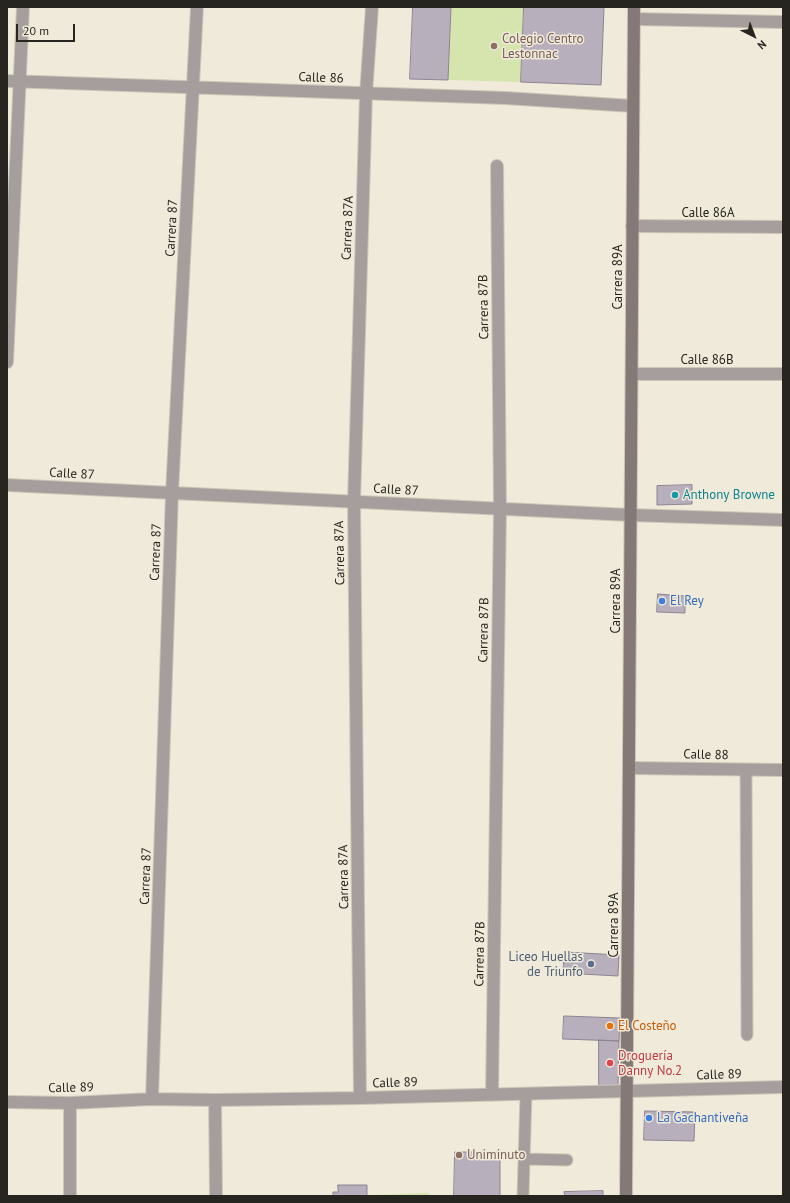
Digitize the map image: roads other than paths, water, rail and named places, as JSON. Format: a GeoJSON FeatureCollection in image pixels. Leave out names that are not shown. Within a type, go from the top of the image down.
{"type":"FeatureCollection","features":[{"type":"Feature","properties":{"kind":"street"},"geometry":{"type":"LineString","coordinates":[[7,362],[23,7]]}},
{"type":"Feature","properties":{"kind":"street","name":"Carrera 87"},"geometry":{"type":"LineString","coordinates":[[152,1099],[172,493],[197,7]]}},
{"type":"Feature","properties":{"kind":"street","name":"Carrera 87A"},"geometry":{"type":"LineString","coordinates":[[360,1098],[354,502],[366,94],[372,7]]}},
{"type":"Feature","properties":{"kind":"street"},"geometry":{"type":"LineString","coordinates":[[634,13],[783,22]]}},
{"type":"Feature","properties":{"kind":"street","name":"Carrera 89A"},"geometry":{"type":"LineString","coordinates":[[626,1196],[634,13]]}},
{"type":"Feature","properties":{"kind":"street","name":"Calle 86"},"geometry":{"type":"LineString","coordinates":[[7,81],[505,98],[633,106]]}},
{"type":"Feature","properties":{"kind":"street","name":"Carrera 87B"},"geometry":{"type":"LineString","coordinates":[[492,1095],[500,509],[497,166]]}},
{"type":"Feature","properties":{"kind":"street","name":"Calle 86A"},"geometry":{"type":"LineString","coordinates":[[632,226],[783,227]]}},
{"type":"Feature","properties":{"kind":"street","name":"Calle 86B"},"geometry":{"type":"LineString","coordinates":[[632,374],[783,374]]}},
{"type":"Feature","properties":{"kind":"street","name":"Calle 87"},"geometry":{"type":"LineString","coordinates":[[7,485],[630,515],[783,520]]}},
{"type":"Feature","properties":{"kind":"street","name":"Calle 88"},"geometry":{"type":"LineString","coordinates":[[629,768],[783,770]]}},
{"type":"Feature","properties":{"kind":"street","name":"Calle 89"},"geometry":{"type":"LineString","coordinates":[[7,1102],[70,1103],[152,1099],[215,1100],[360,1098],[783,1087]]}},
{"type":"Feature","properties":{"kind":"street"},"geometry":{"type":"LineString","coordinates":[[215,1100],[216,1196]]}},
{"type":"Feature","properties":{"kind":"street"},"geometry":{"type":"LineString","coordinates":[[70,1103],[70,1196]]}},
{"type":"Feature","properties":{"kind":"lane"},"geometry":{"type":"LineString","coordinates":[[746,770],[747,1035]]}},
{"type":"Feature","properties":{"kind":"lane"},"geometry":{"type":"LineString","coordinates":[[523,1196],[526,1094]]}},
{"type":"Feature","properties":{"kind":"lane"},"geometry":{"type":"LineString","coordinates":[[524,1159],[567,1160]]}},
{"type":"Feature","properties":{"kind":"place","name":"Colegio Centro Lestonnac"},"geometry":{"type":"Point","coordinates":[494,46]}},
{"type":"Feature","properties":{"kind":"place","name":"Anthony Browne"},"geometry":{"type":"Point","coordinates":[675,495]}},
{"type":"Feature","properties":{"kind":"place","name":"El Rey"},"geometry":{"type":"Point","coordinates":[662,601]}},
{"type":"Feature","properties":{"kind":"place","name":"Liceo Huellas de Triunfo"},"geometry":{"type":"Point","coordinates":[591,964]}},
{"type":"Feature","properties":{"kind":"place","name":"El Costeño"},"geometry":{"type":"Point","coordinates":[610,1026]}},
{"type":"Feature","properties":{"kind":"place","name":"Droguería Danny No.2"},"geometry":{"type":"Point","coordinates":[610,1063]}},
{"type":"Feature","properties":{"kind":"place","name":"La Gachantiveña"},"geometry":{"type":"Point","coordinates":[649,1118]}},
{"type":"Feature","properties":{"kind":"place","name":"Uniminuto"},"geometry":{"type":"Point","coordinates":[459,1155]}}]}
